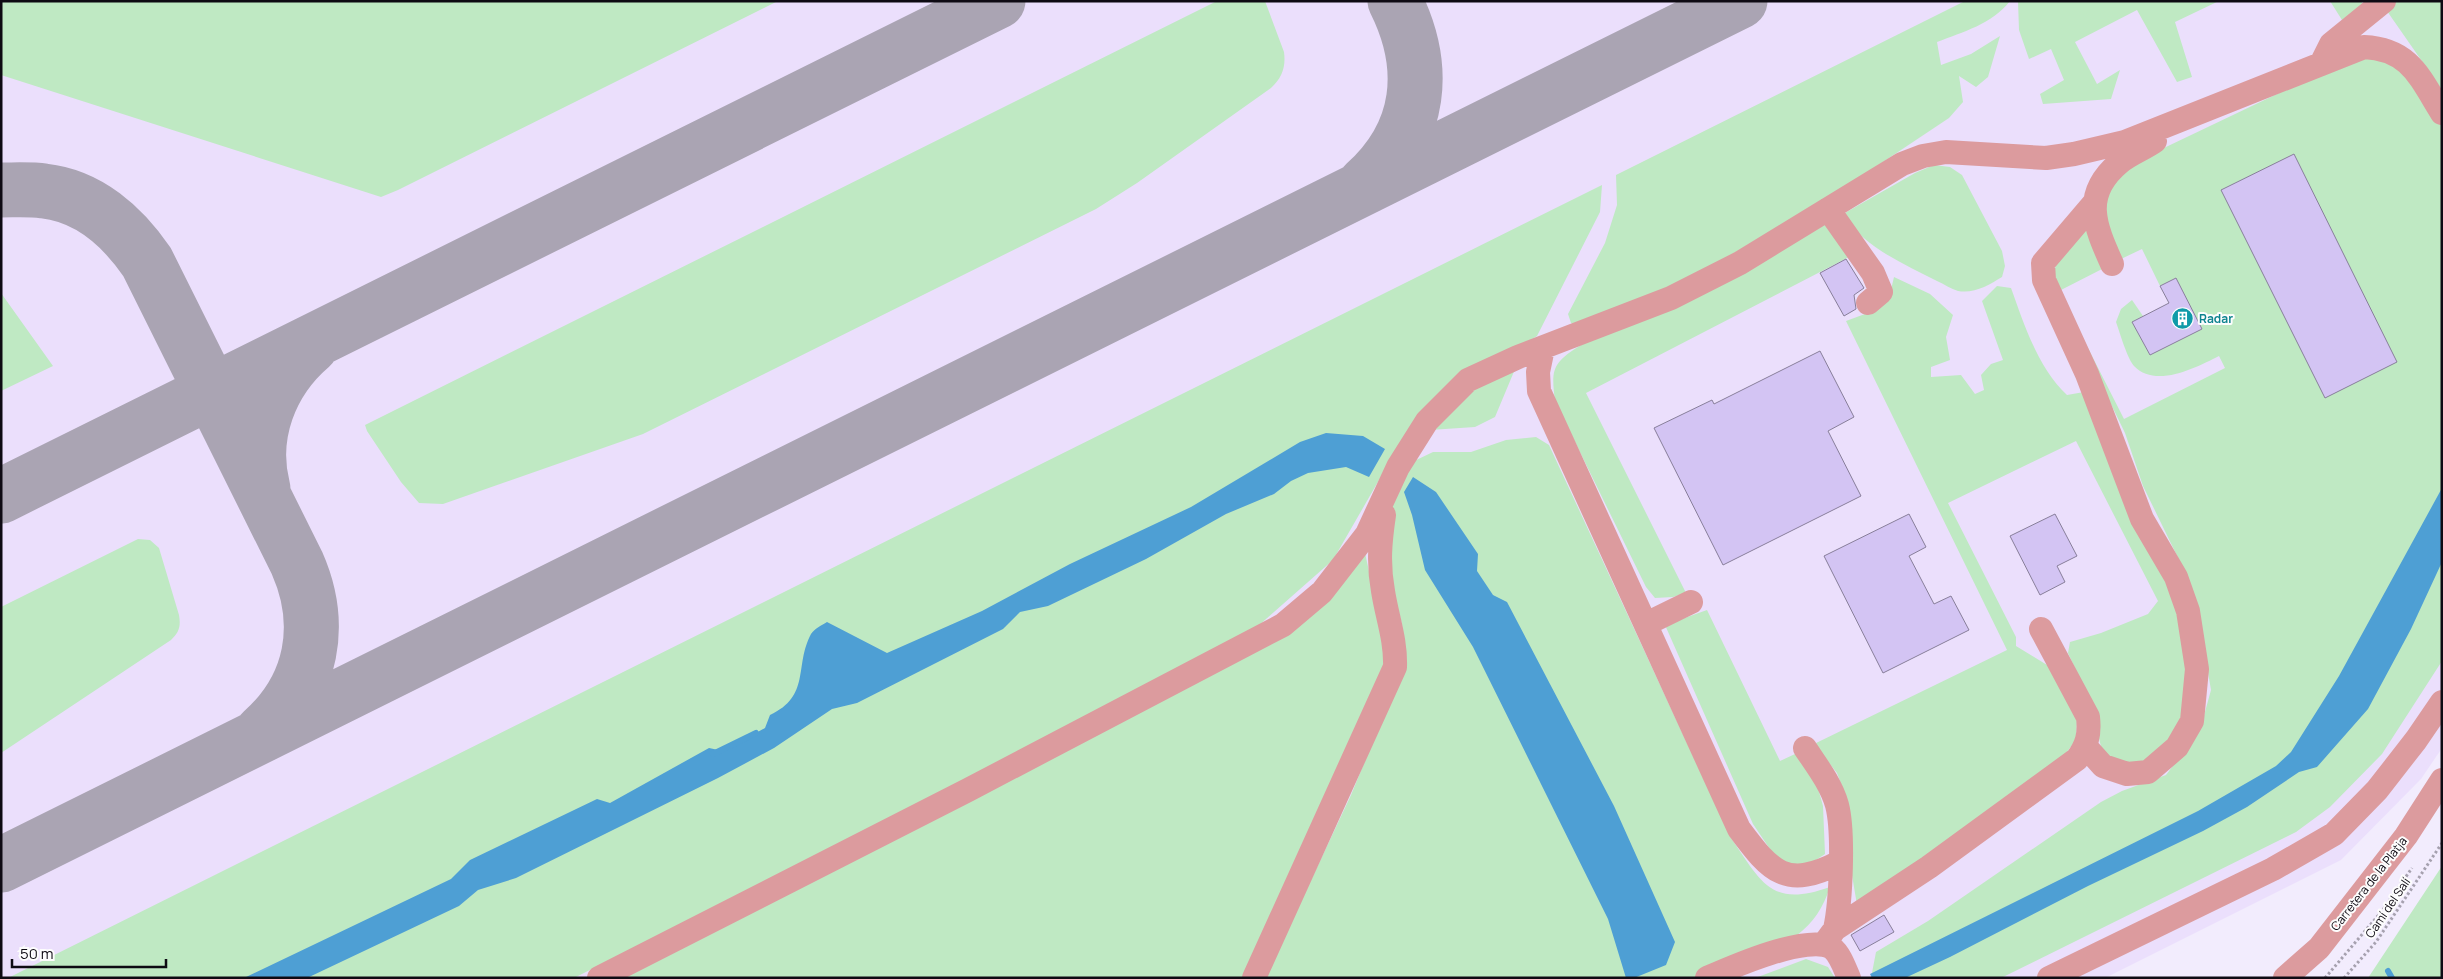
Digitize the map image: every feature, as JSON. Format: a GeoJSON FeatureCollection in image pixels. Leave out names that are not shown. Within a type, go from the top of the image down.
{"type":"FeatureCollection","features":[{"type":"Feature","properties":{"kind":"street"},"geometry":{"type":"LineString","coordinates":[[2321,64],[2331,44],[2384,1]]}},
{"type":"Feature","properties":{"kind":"street"},"geometry":{"type":"LineString","coordinates":[[599,978],[976,786],[1283,625],[1322,592],[1367,534],[1398,467],[1427,421],[1468,380],[1671,298],[1740,263],[1902,164],[1923,156],[1946,152],[2046,158],[2074,154],[2125,142],[2364,47],[2378,48],[2398,54],[2411,64],[2442,112]]}},
{"type":"Feature","properties":{"kind":"street"},"geometry":{"type":"LineString","coordinates":[[2112,264],[2094,221],[2095,202],[2099,188],[2119,163],[2155,142],[2160,128]]}},
{"type":"Feature","properties":{"kind":"street"},"geometry":{"type":"LineString","coordinates":[[2086,747],[2103,766],[2127,774],[2148,772],[2177,747],[2192,721],[2197,669],[2188,611],[2176,578],[2142,519],[2087,374],[2044,280],[2043,263],[2095,202]]}},
{"type":"Feature","properties":{"kind":"street"},"geometry":{"type":"LineString","coordinates":[[1828,210],[1873,273],[1881,292],[1868,303]]}},
{"type":"Feature","properties":{"kind":"street"},"geometry":{"type":"LineString","coordinates":[[1544,348],[1538,372],[1538,391],[1739,829],[1762,860],[1780,872],[1802,877],[1824,870],[1840,862]]}},
{"type":"Feature","properties":{"kind":"street"},"geometry":{"type":"LineString","coordinates":[[1254,978],[1395,667],[1396,650],[1383,591],[1379,549],[1386,508],[1398,467]]}},
{"type":"Feature","properties":{"kind":"street"},"geometry":{"type":"LineString","coordinates":[[1646,624],[1691,602]]}},
{"type":"Feature","properties":{"kind":"street"},"geometry":{"type":"LineString","coordinates":[[1708,978],[1798,946],[1830,937],[1937,862],[2077,759],[2086,747],[2090,732],[2088,717],[2041,629]]}},
{"type":"Feature","properties":{"kind":"street"},"geometry":{"type":"LineString","coordinates":[[2049,978],[2273,869],[2334,834],[2376,790],[2416,740],[2442,702]]}},
{"type":"Feature","properties":{"kind":"street"},"geometry":{"type":"LineString","coordinates":[[1804,748],[1829,785],[1837,806],[1840,827],[1840,909],[1830,937],[1834,950],[1849,978]]}},
{"type":"Feature","properties":{"kind":"street","name":"Carretera de la Platja"},"geometry":{"type":"LineString","coordinates":[[2284,978],[2319,948],[2406,836],[2442,780]]}},
{"type":"Feature","properties":{"kind":"path","name":"Camí del Salí"},"geometry":{"type":"LineString","coordinates":[[2344,978],[2376,942],[2442,843]]}},
{"type":"Feature","properties":{"kind":"path"},"geometry":{"type":"LineString","coordinates":[[2325,978],[2382,911],[2416,861]]}},
{"type":"Feature","properties":{"kind":"shaded area"},"geometry":{"type":"Polygon","coordinates":[[[1,1],[2442,1],[2442,748],[2421,779],[2341,860],[2105,978],[1,978],[1,1]]]}},
{"type":"Feature","properties":{"kind":"green space"},"geometry":{"type":"Polygon","coordinates":[[[1,1],[778,1],[381,197],[1,75],[1,1]]]}},
{"type":"Feature","properties":{"kind":"green space"},"geometry":{"type":"Polygon","coordinates":[[[1217,1],[1265,1],[1284,52],[1284,67],[1278,80],[1271,88],[1137,183],[1096,209],[643,434],[443,504],[419,503],[401,482],[367,431],[365,425],[1217,1]]]}},
{"type":"Feature","properties":{"kind":"green space"},"geometry":{"type":"Polygon","coordinates":[[[1965,1],[2010,1],[1995,16],[1967,31],[1937,42],[1941,65],[1971,54],[2000,36],[1988,77],[1976,87],[1959,76],[1963,102],[1949,118],[1856,180],[1681,285],[1580,326],[1571,323],[1568,314],[1605,243],[1617,205],[1616,175],[1965,1]]]}},
{"type":"Feature","properties":{"kind":"green space"},"geometry":{"type":"Polygon","coordinates":[[[2018,1],[2219,1],[2175,22],[2192,77],[2177,82],[2137,10],[2075,42],[2097,84],[2120,70],[2111,99],[2043,104],[2040,94],[2064,80],[2051,49],[2029,59],[2019,30],[2018,1]]]}},
{"type":"Feature","properties":{"kind":"green space"},"geometry":{"type":"Polygon","coordinates":[[[2330,1],[2361,1],[2364,6],[2342,20],[2330,1]]]}},
{"type":"Feature","properties":{"kind":"green space"},"geometry":{"type":"Polygon","coordinates":[[[2380,1],[2442,1],[2442,90],[2380,1]]]}},
{"type":"Feature","properties":{"kind":"green space"},"geometry":{"type":"Polygon","coordinates":[[[2379,57],[2398,64],[2442,126],[2442,661],[2382,754],[2330,807],[2296,832],[2001,978],[1871,978],[1876,952],[1928,921],[2101,802],[2122,791],[2166,775],[2200,730],[2211,690],[2200,625],[2181,564],[2143,486],[2125,433],[2054,287],[2057,261],[2070,243],[2083,230],[2098,231],[2106,267],[2059,291],[2124,419],[2225,368],[2219,356],[2176,374],[2153,376],[2143,373],[2131,362],[2116,322],[2121,309],[2132,300],[2143,316],[2132,322],[2150,355],[2202,329],[2176,278],[2160,286],[2142,249],[2121,259],[2112,241],[2104,211],[2107,190],[2111,181],[2121,170],[2131,164],[2344,62],[2379,57]]]}},
{"type":"Feature","properties":{"kind":"green space"},"geometry":{"type":"Polygon","coordinates":[[[1934,165],[1950,167],[1962,175],[2002,251],[2005,266],[2002,277],[1981,288],[1964,292],[1958,291],[1898,261],[1861,236],[1843,214],[1915,173],[1934,165]]]}},
{"type":"Feature","properties":{"kind":"green space"},"geometry":{"type":"Polygon","coordinates":[[[1602,185],[1600,212],[1537,336],[1518,348],[1398,447],[1333,560],[1241,641],[574,978],[8,978],[1602,185]]]}},
{"type":"Feature","properties":{"kind":"green space"},"geometry":{"type":"Polygon","coordinates":[[[1825,223],[1851,256],[1586,393],[1686,593],[1673,597],[1655,598],[1646,587],[1555,401],[1553,381],[1556,368],[1564,357],[1581,345],[1825,223]]]}},
{"type":"Feature","properties":{"kind":"green space"},"geometry":{"type":"Polygon","coordinates":[[[1894,277],[1930,294],[1953,315],[1946,337],[1950,360],[1931,367],[1931,377],[1961,375],[1975,394],[1984,390],[1981,375],[1991,364],[2003,360],[1982,301],[1997,286],[2011,288],[2033,345],[2048,372],[2067,395],[2084,392],[2191,633],[2185,734],[2167,756],[2135,764],[2103,755],[2090,701],[2068,653],[2070,642],[2101,633],[2148,614],[2158,601],[2076,441],[1948,503],[2016,637],[2016,646],[2052,668],[2077,720],[2076,740],[2063,757],[1857,905],[1850,863],[1849,805],[1837,773],[1814,744],[2007,650],[1846,321],[1873,311],[1889,298],[1894,277]]]}},
{"type":"Feature","properties":{"kind":"green space"},"geometry":{"type":"Polygon","coordinates":[[[1,293],[53,366],[1,391],[1,293]]]}},
{"type":"Feature","properties":{"kind":"green space"},"geometry":{"type":"Polygon","coordinates":[[[1518,362],[1495,417],[1475,427],[1430,430],[1447,407],[1518,362]]]}},
{"type":"Feature","properties":{"kind":"green space"},"geometry":{"type":"Polygon","coordinates":[[[1536,437],[1549,445],[1731,838],[1751,868],[1770,887],[1781,893],[1794,895],[1810,893],[1830,887],[1824,902],[1813,920],[1796,936],[1694,978],[1265,978],[1351,795],[1405,663],[1402,624],[1386,563],[1392,499],[1410,463],[1433,452],[1471,452],[1506,440],[1536,437]]]}},
{"type":"Feature","properties":{"kind":"green space"},"geometry":{"type":"Polygon","coordinates":[[[138,539],[150,540],[159,548],[179,615],[180,623],[176,634],[171,640],[1,753],[1,607],[138,539]]]}},
{"type":"Feature","properties":{"kind":"green space"},"geometry":{"type":"Polygon","coordinates":[[[1363,544],[1388,657],[1243,978],[614,978],[1241,659],[1363,544]]]}},
{"type":"Feature","properties":{"kind":"green space"},"geometry":{"type":"Polygon","coordinates":[[[1707,610],[1780,761],[1795,754],[1816,781],[1823,806],[1825,854],[1807,866],[1794,866],[1776,858],[1753,824],[1665,625],[1707,610]]]}},
{"type":"Feature","properties":{"kind":"green space"},"geometry":{"type":"Polygon","coordinates":[[[2442,866],[2442,978],[2368,978],[2370,975],[2442,866]]]}},
{"type":"Feature","properties":{"kind":"green space"},"geometry":{"type":"Polygon","coordinates":[[[1806,959],[1828,967],[1835,978],[1755,978],[1806,959]]]}},
{"type":"Feature","properties":{"kind":"water"},"geometry":{"type":"Polygon","coordinates":[[[1326,433],[1363,436],[1385,449],[1369,477],[1346,467],[1308,473],[1291,481],[1274,494],[1226,514],[1146,559],[1048,606],[1020,612],[1003,629],[857,703],[832,709],[774,748],[718,778],[516,878],[478,890],[459,906],[307,978],[244,978],[451,879],[470,860],[597,799],[610,803],[709,748],[723,751],[765,728],[770,715],[783,707],[797,689],[803,657],[811,634],[827,622],[887,653],[982,611],[1070,564],[1191,507],[1300,442],[1326,433]]]}},
{"type":"Feature","properties":{"kind":"water"},"geometry":{"type":"Polygon","coordinates":[[[1413,477],[1436,492],[1478,554],[1477,571],[1493,595],[1507,602],[1614,806],[1675,942],[1666,965],[1634,978],[1626,978],[1608,919],[1473,647],[1425,570],[1412,515],[1404,492],[1413,477]]]}},
{"type":"Feature","properties":{"kind":"water"},"geometry":{"type":"Polygon","coordinates":[[[2442,488],[2442,562],[2411,629],[2368,709],[2317,767],[2299,772],[2247,807],[2203,831],[2088,886],[1950,957],[1905,978],[1872,978],[1870,974],[2198,811],[2276,766],[2291,752],[2339,676],[2442,488]]]}},
{"type":"Feature","properties":{"kind":"building"},"geometry":{"type":"Polygon","coordinates":[[[2294,154],[2397,362],[2325,398],[2221,190],[2294,154]]]}},
{"type":"Feature","properties":{"kind":"building"},"geometry":{"type":"Polygon","coordinates":[[[1846,259],[1864,288],[1854,295],[1856,309],[1844,316],[1820,273],[1846,259]]]}},
{"type":"Feature","properties":{"kind":"building","name":"Radar"},"geometry":{"type":"Polygon","coordinates":[[[2176,278],[2202,329],[2150,355],[2132,322],[2169,303],[2160,286],[2176,278]]]}},
{"type":"Feature","properties":{"kind":"building"},"geometry":{"type":"Polygon","coordinates":[[[1820,351],[1854,417],[1828,431],[1861,496],[1723,565],[1654,428],[1712,400],[1714,404],[1820,351]]]}},
{"type":"Feature","properties":{"kind":"building"},"geometry":{"type":"Polygon","coordinates":[[[1909,514],[1926,547],[1909,556],[1934,604],[1951,596],[1969,630],[1883,673],[1824,556],[1909,514]]]}},
{"type":"Feature","properties":{"kind":"building"},"geometry":{"type":"Polygon","coordinates":[[[2055,514],[2077,556],[2057,566],[2065,582],[2040,595],[2010,536],[2055,514]]]}},
{"type":"Feature","properties":{"kind":"building"},"geometry":{"type":"Polygon","coordinates":[[[1884,915],[1894,932],[1860,951],[1851,935],[1884,915]]]}},
{"type":"Feature","properties":{"kind":"waterway"},"geometry":{"type":"LineString","coordinates":[[713,754],[756,733]]}},
{"type":"Feature","properties":{"kind":"waterway"},"geometry":{"type":"LineString","coordinates":[[2388,971],[2392,978]]}},
{"type":"Feature","properties":{"kind":"taxiway"},"geometry":{"type":"LineString","coordinates":[[1,496],[998,1]]}},
{"type":"Feature","properties":{"kind":"taxiway"},"geometry":{"type":"LineString","coordinates":[[1365,184],[1384,164],[1398,143],[1408,121],[1414,98],[1415,74],[1412,50],[1406,26],[1395,1]]}},
{"type":"Feature","properties":{"kind":"taxiway"},"geometry":{"type":"LineString","coordinates":[[1,865],[1740,1]]}},
{"type":"Feature","properties":{"kind":"taxiway"},"geometry":{"type":"LineString","coordinates":[[1,190],[44,191],[76,199],[90,206],[116,225],[138,249],[147,262],[297,563],[310,609],[309,654],[303,675],[293,695],[262,732]]}},
{"type":"Feature","properties":{"kind":"taxiway"},"geometry":{"type":"LineString","coordinates":[[263,489],[259,469],[259,449],[261,429],[266,410],[284,376],[311,346]]}},
{"type":"Feature","properties":{"kind":"place","name":"Radar"},"geometry":{"type":"Point","coordinates":[2183,319]}}]}
